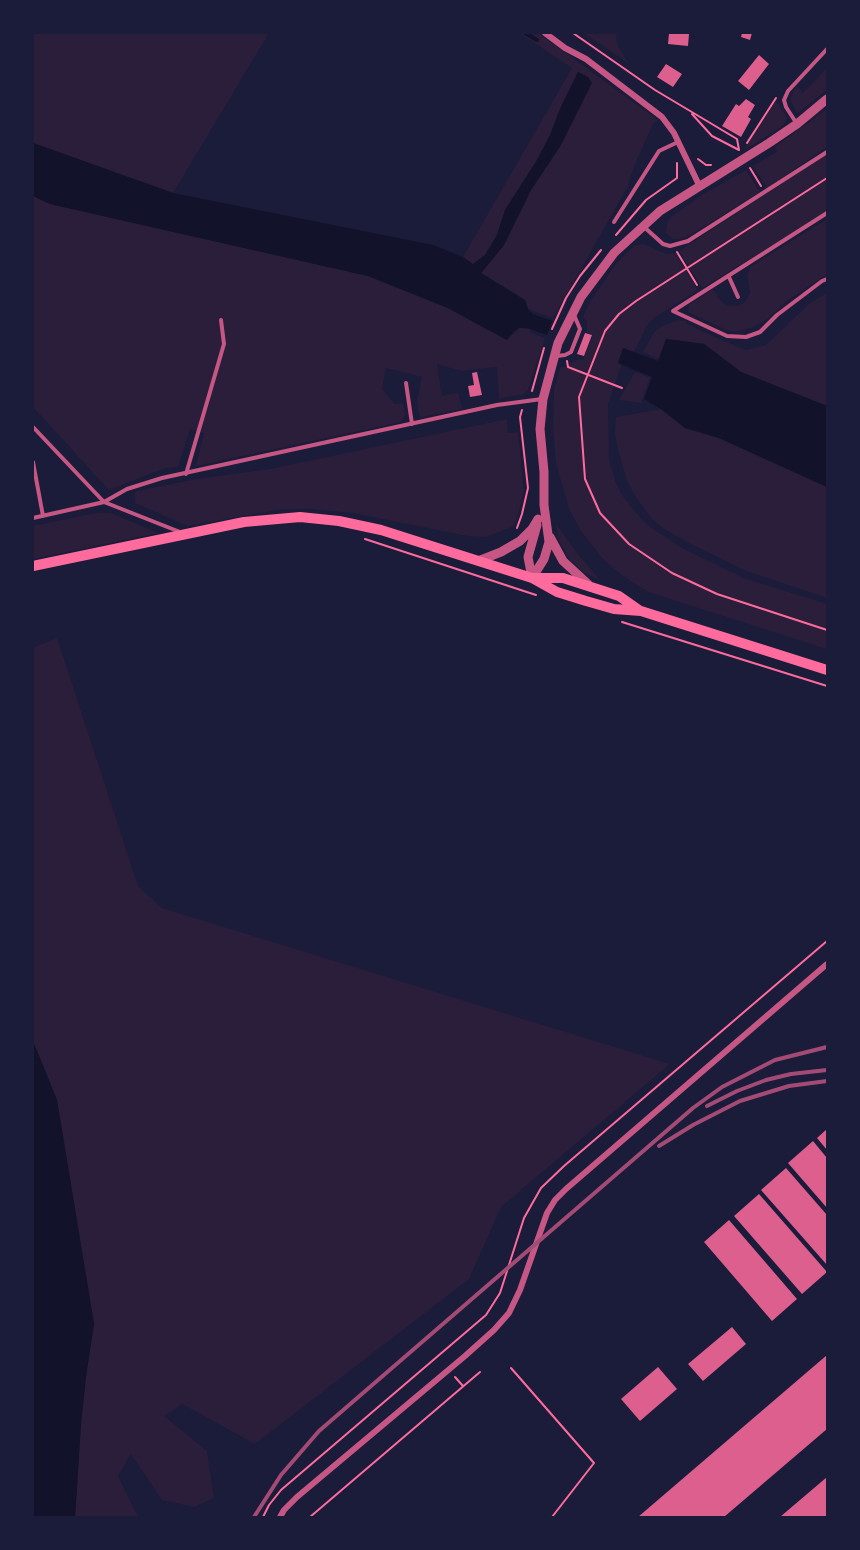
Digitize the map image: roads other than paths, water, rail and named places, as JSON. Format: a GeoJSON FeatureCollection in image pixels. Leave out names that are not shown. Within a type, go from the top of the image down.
{"type":"FeatureCollection","features":[{"type":"Feature","properties":{"kind":"main road"},"geometry":{"type":"LineString","coordinates":[[33,566],[265,520],[320,519],[381,530],[532,578],[557,592],[614,609],[641,611],[827,670]]}},
{"type":"Feature","properties":{"kind":"main road"},"geometry":{"type":"LineString","coordinates":[[532,578],[563,578],[619,597],[641,611]]}},
{"type":"Feature","properties":{"kind":"street"},"geometry":{"type":"LineString","coordinates":[[544,33],[586,59],[662,117],[678,142],[699,185]]}},
{"type":"Feature","properties":{"kind":"street"},"geometry":{"type":"LineString","coordinates":[[591,587],[562,561],[555,550],[549,535],[544,505],[540,429],[543,399],[553,356],[572,312],[604,265],[643,225],[699,185],[797,124],[827,99]]}},
{"type":"Feature","properties":{"kind":"street"},"geometry":{"type":"LineString","coordinates":[[532,578],[528,557],[544,505]]}},
{"type":"Feature","properties":{"kind":"street"},"geometry":{"type":"LineString","coordinates":[[478,561],[511,547],[524,537],[538,519]]}},
{"type":"Feature","properties":{"kind":"street"},"geometry":{"type":"LineString","coordinates":[[532,578],[544,559],[549,535]]}},
{"type":"Feature","properties":{"kind":"street"},"geometry":{"type":"LineString","coordinates":[[280,1517],[297,1497],[465,1356],[509,1313],[520,1290],[547,1213],[555,1200],[827,964]]}},
{"type":"Feature","properties":{"kind":"lane"},"geometry":{"type":"LineString","coordinates":[[797,124],[784,100],[788,91],[827,49]]}},
{"type":"Feature","properties":{"kind":"lane"},"geometry":{"type":"LineString","coordinates":[[615,222],[659,151],[678,142]]}},
{"type":"Feature","properties":{"kind":"lane"},"geometry":{"type":"LineString","coordinates":[[643,225],[663,244],[674,247],[688,241],[827,152]]}},
{"type":"Feature","properties":{"kind":"lane"},"geometry":{"type":"LineString","coordinates":[[827,213],[673,311],[727,336],[746,337],[760,332],[777,315],[827,279]]}},
{"type":"Feature","properties":{"kind":"lane"},"geometry":{"type":"LineString","coordinates":[[729,277],[738,297]]}},
{"type":"Feature","properties":{"kind":"lane"},"geometry":{"type":"LineString","coordinates":[[553,356],[572,352],[580,329],[578,320],[572,312]]}},
{"type":"Feature","properties":{"kind":"lane"},"geometry":{"type":"LineString","coordinates":[[186,474],[224,344],[221,320]]}},
{"type":"Feature","properties":{"kind":"lane"},"geometry":{"type":"LineString","coordinates":[[406,383],[412,424]]}},
{"type":"Feature","properties":{"kind":"lane"},"geometry":{"type":"LineString","coordinates":[[33,518],[104,502],[127,489],[162,478],[497,405],[543,399]]}},
{"type":"Feature","properties":{"kind":"lane"},"geometry":{"type":"LineString","coordinates":[[33,427],[104,502],[186,535]]}},
{"type":"Feature","properties":{"kind":"lane"},"geometry":{"type":"LineString","coordinates":[[33,462],[43,516]]}},
{"type":"Feature","properties":{"kind":"waterway"},"geometry":{"type":"LineString","coordinates":[[525,33],[537,40]]}},
{"type":"Feature","properties":{"kind":"railway"},"geometry":{"type":"LineString","coordinates":[[254,1517],[281,1475],[319,1431],[693,1108],[722,1087],[775,1060],[827,1047]]}},
{"type":"Feature","properties":{"kind":"railway"},"geometry":{"type":"LineString","coordinates":[[707,1106],[766,1080],[791,1074],[827,1070]]}},
{"type":"Feature","properties":{"kind":"railway"},"geometry":{"type":"LineString","coordinates":[[659,1146],[693,1125],[740,1101],[789,1086],[827,1081]]}}]}
